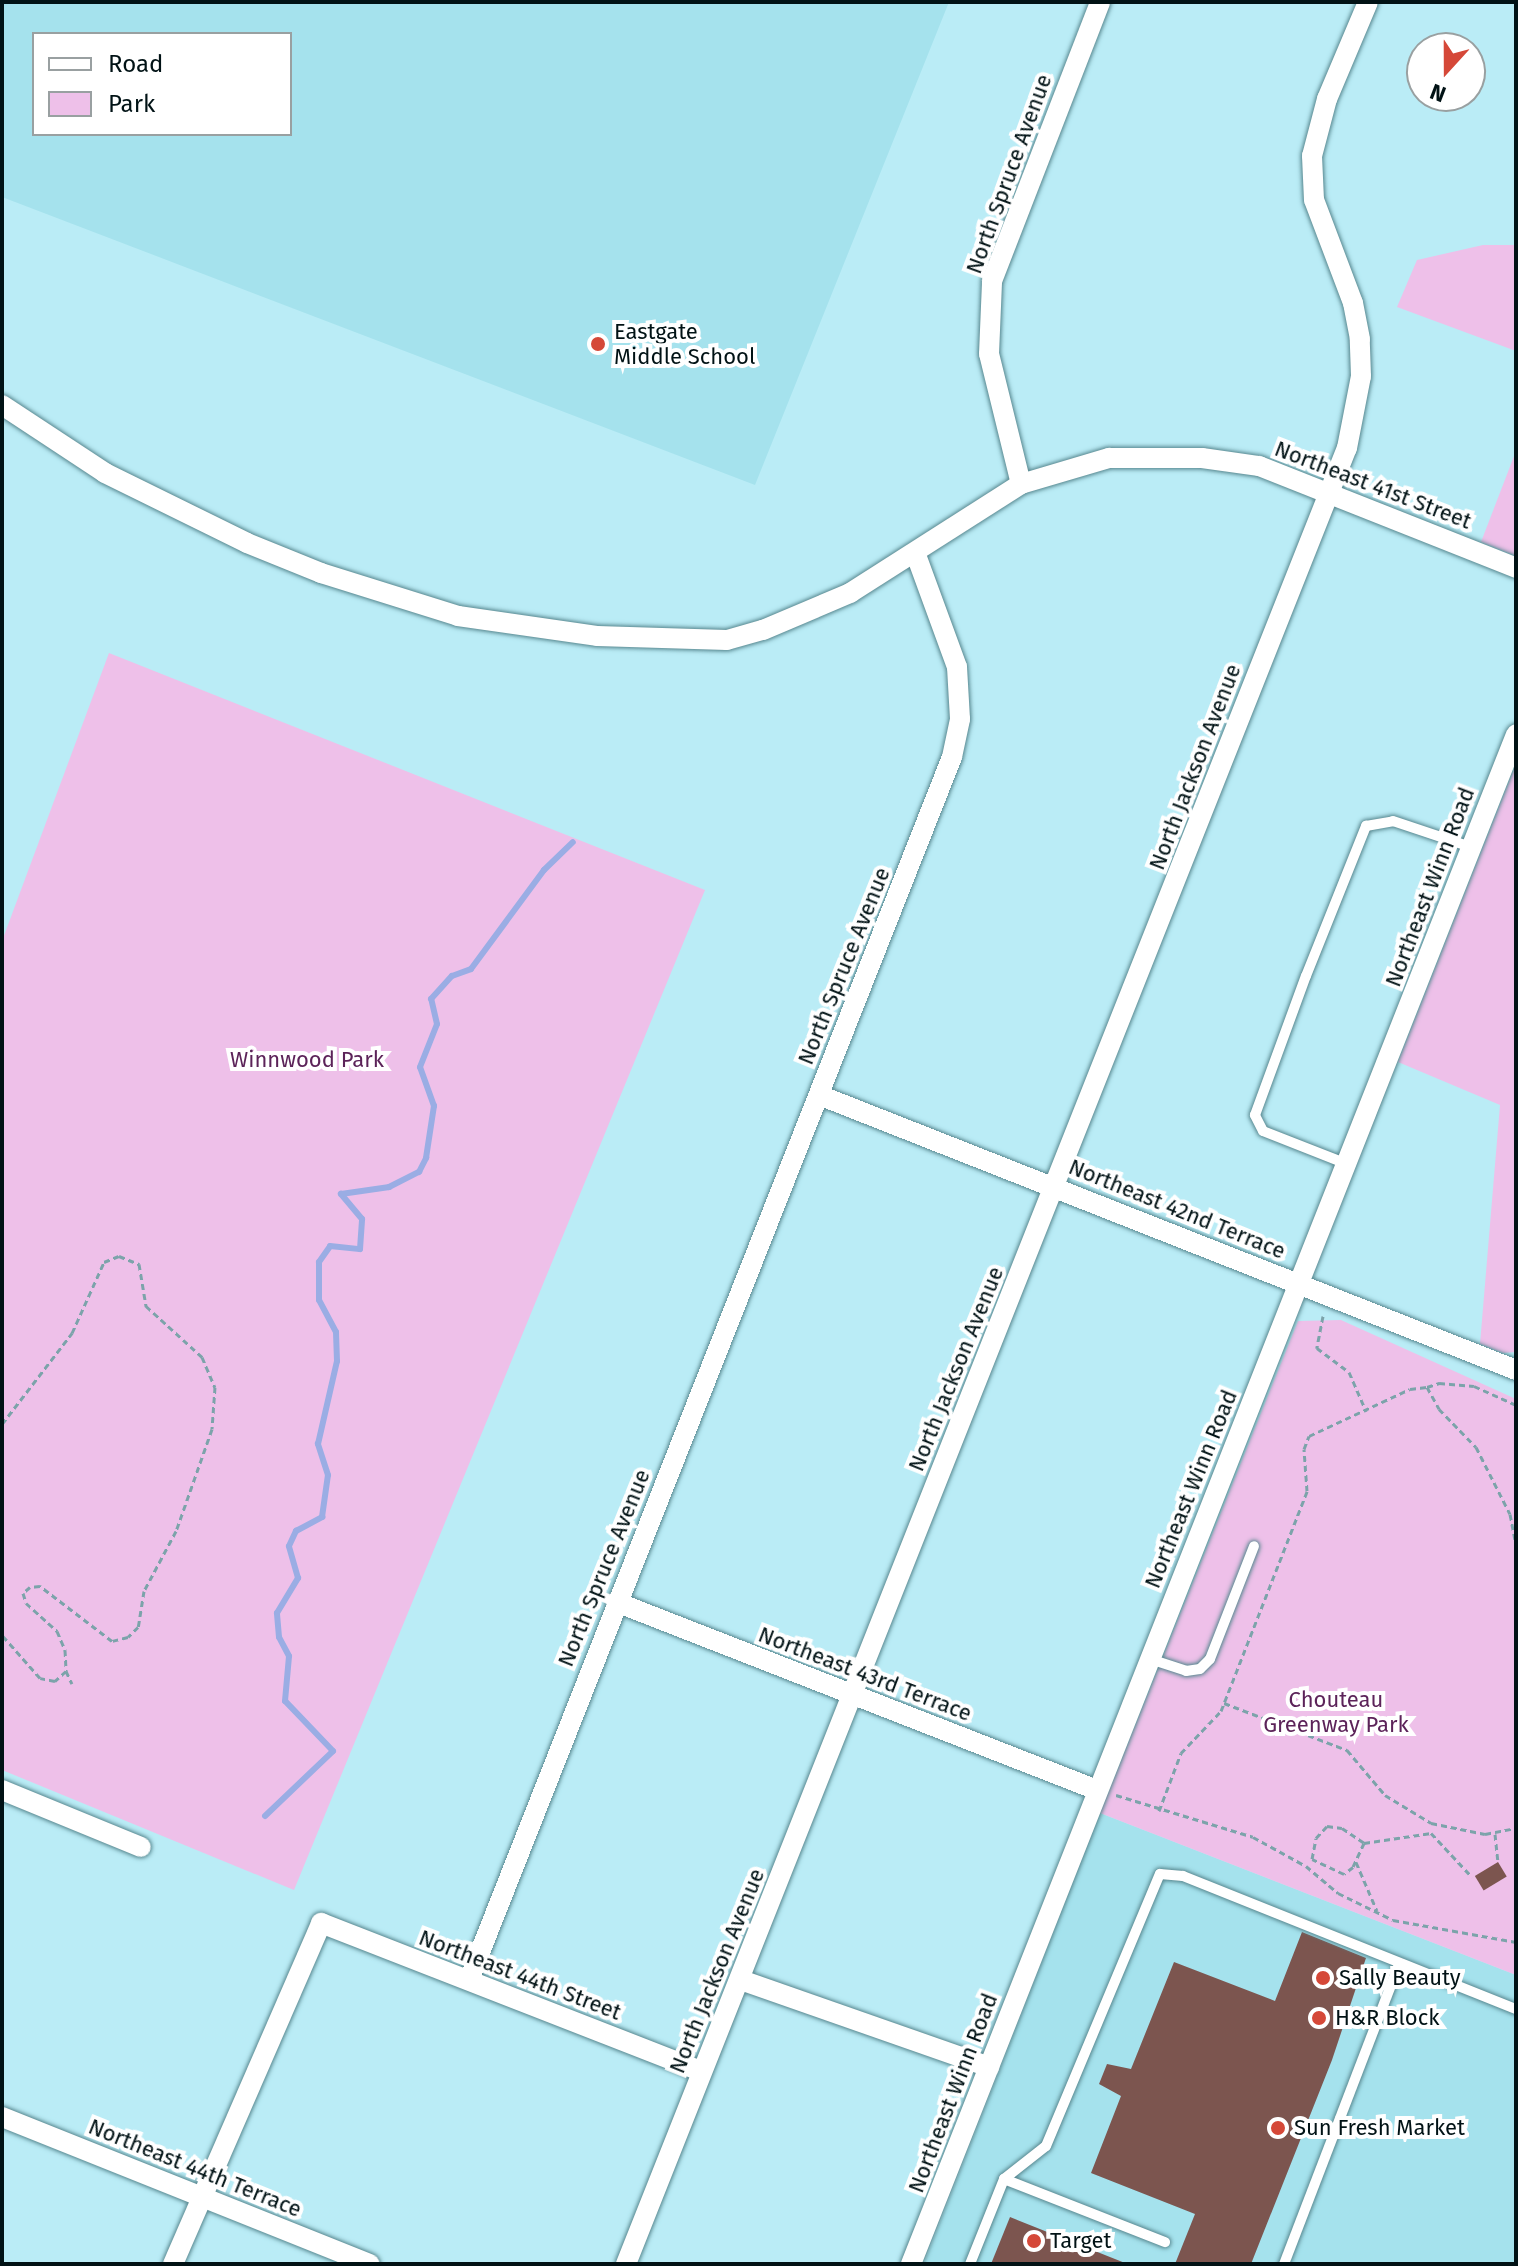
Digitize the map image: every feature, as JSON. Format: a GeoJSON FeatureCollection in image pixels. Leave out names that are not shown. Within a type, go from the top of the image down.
{"type":"FeatureCollection","features":[{"type":"Feature","properties":{"kind":"street","name":"North Spruce Avenue"},"geometry":{"type":"LineString","coordinates":[[1021,484],[989,354],[992,281],[1100,2]]}},
{"type":"Feature","properties":{"kind":"street","name":"North Jackson Avenue"},"geometry":{"type":"LineString","coordinates":[[626,2264],[1055,1186],[1357,413],[1360,339],[1353,303],[1314,200],[1312,156],[1327,99],[1368,2]]}},
{"type":"Feature","properties":{"kind":"street"},"geometry":{"type":"LineString","coordinates":[[2,405],[105,473],[247,543],[396,598],[517,627],[597,636],[727,640],[816,610],[915,552],[952,523],[1021,484]]}},
{"type":"Feature","properties":{"kind":"street","name":"Northeast 41st Street"},"geometry":{"type":"LineString","coordinates":[[1021,484],[1084,464],[1145,456],[1259,466],[1516,568]]}},
{"type":"Feature","properties":{"kind":"street","name":"North Spruce Avenue"},"geometry":{"type":"LineString","coordinates":[[469,1980],[955,744],[957,667],[915,552]]}},
{"type":"Feature","properties":{"kind":"street","name":"Northeast Winn Road"},"geometry":{"type":"LineString","coordinates":[[911,2264],[1148,1658],[1300,1284],[1516,734]]}},
{"type":"Feature","properties":{"kind":"street","name":"Northeast 42nd Terrace"},"geometry":{"type":"LineString","coordinates":[[819,1095],[1516,1370]]}},
{"type":"Feature","properties":{"kind":"street","name":"Northeast 43rd Terrace"},"geometry":{"type":"LineString","coordinates":[[616,1602],[1097,1790]]}},
{"type":"Feature","properties":{"kind":"street"},"geometry":{"type":"LineString","coordinates":[[2,1790],[141,1847]]}},
{"type":"Feature","properties":{"kind":"street","name":"Northeast 44th Street"},"geometry":{"type":"LineString","coordinates":[[200,2195],[321,1923],[701,2071]]}},
{"type":"Feature","properties":{"kind":"street"},"geometry":{"type":"LineString","coordinates":[[741,1980],[989,2067]]}},
{"type":"Feature","properties":{"kind":"street","name":"Northeast 44th Terrace"},"geometry":{"type":"LineString","coordinates":[[2,2117],[370,2264]]}},
{"type":"Feature","properties":{"kind":"street"},"geometry":{"type":"LineString","coordinates":[[173,2264],[200,2195]]}},
{"type":"Feature","properties":{"kind":"lane"},"geometry":{"type":"LineString","coordinates":[[1347,1164],[1263,1131],[1255,1115],[1306,976],[1366,826],[1393,821],[1471,847]]}},
{"type":"Feature","properties":{"kind":"lane"},"geometry":{"type":"LineString","coordinates":[[1148,1658],[1186,1671],[1200,1669],[1210,1659],[1254,1546]]}},
{"type":"Feature","properties":{"kind":"lane"},"geometry":{"type":"LineString","coordinates":[[970,2264],[1004,2179],[1046,2146],[1160,1874],[1183,1876],[1516,2009]]}},
{"type":"Feature","properties":{"kind":"lane"},"geometry":{"type":"LineString","coordinates":[[1284,2264],[1399,1964]]}},
{"type":"Feature","properties":{"kind":"lane"},"geometry":{"type":"LineString","coordinates":[[1004,2179],[1165,2242]]}},
{"type":"Feature","properties":{"kind":"path"},"geometry":{"type":"LineString","coordinates":[[2,1424],[72,1333],[104,1262],[119,1256],[139,1264],[146,1306],[202,1357],[215,1387],[212,1429],[176,1531],[144,1591],[138,1627],[128,1637],[112,1641],[40,1586],[23,1593],[26,1603],[57,1631],[72,1684]]}},
{"type":"Feature","properties":{"kind":"path"},"geometry":{"type":"LineString","coordinates":[[1300,1284],[1323,1314],[1317,1348],[1349,1372],[1366,1411]]}},
{"type":"Feature","properties":{"kind":"path"},"geometry":{"type":"LineString","coordinates":[[1159,1811],[1181,1753],[1224,1703],[1307,1491],[1304,1449],[1309,1436],[1410,1389],[1439,1383],[1474,1386],[1516,1405]]}},
{"type":"Feature","properties":{"kind":"path"},"geometry":{"type":"LineString","coordinates":[[1427,1387],[1439,1409],[1476,1447],[1510,1514],[1516,1545]]}},
{"type":"Feature","properties":{"kind":"path"},"geometry":{"type":"LineString","coordinates":[[2,1635],[40,1678],[55,1681],[66,1671]]}},
{"type":"Feature","properties":{"kind":"path"},"geometry":{"type":"LineString","coordinates":[[1224,1703],[1347,1750],[1385,1795],[1437,1825],[1495,1833],[1516,1828]]}},
{"type":"Feature","properties":{"kind":"path"},"geometry":{"type":"LineString","coordinates":[[1097,1790],[1253,1837],[1306,1866],[1338,1893],[1403,1923],[1482,1932],[1516,1942]]}},
{"type":"Feature","properties":{"kind":"path"},"geometry":{"type":"LineString","coordinates":[[1435,1834],[1437,1825]]}},
{"type":"Feature","properties":{"kind":"path"},"geometry":{"type":"LineString","coordinates":[[1306,1866],[1312,1859],[1316,1838],[1327,1826],[1342,1828],[1364,1843],[1435,1834]]}},
{"type":"Feature","properties":{"kind":"path"},"geometry":{"type":"LineString","coordinates":[[1495,1833],[1498,1862]]}},
{"type":"Feature","properties":{"kind":"path"},"geometry":{"type":"LineString","coordinates":[[1435,1834],[1472,1877]]}},
{"type":"Feature","properties":{"kind":"path"},"geometry":{"type":"LineString","coordinates":[[1312,1859],[1344,1874],[1356,1862],[1364,1843]]}},
{"type":"Feature","properties":{"kind":"path"},"geometry":{"type":"LineString","coordinates":[[1356,1862],[1377,1911]]}},
{"type":"Feature","properties":{"kind":"shaded area","name":"Eastgate Middle School"},"geometry":{"type":"Polygon","coordinates":[[[2,2],[949,2],[755,485],[2,197],[2,2]]]}},
{"type":"Feature","properties":{"kind":"shaded area"},"geometry":{"type":"Polygon","coordinates":[[[1100,1813],[1516,1975],[1516,2264],[924,2264],[1100,1813]]]}},
{"type":"Feature","properties":{"kind":"green space"},"geometry":{"type":"Polygon","coordinates":[[[1483,245],[1516,245],[1516,351],[1397,307],[1417,260],[1483,245]]]}},
{"type":"Feature","properties":{"kind":"green space"},"geometry":{"type":"Polygon","coordinates":[[[1516,451],[1516,556],[1481,542],[1516,451]]]}},
{"type":"Feature","properties":{"kind":"green space","name":"Winnwood Park"},"geometry":{"type":"Polygon","coordinates":[[[109,653],[705,890],[294,1890],[2,1770],[2,941],[109,653]]]}},
{"type":"Feature","properties":{"kind":"green space"},"geometry":{"type":"Polygon","coordinates":[[[1516,764],[1516,1352],[1503,1353],[1480,1344],[1500,1105],[1398,1062],[1516,764]]]}},
{"type":"Feature","properties":{"kind":"green space","name":"Chouteau Greenway Park"},"geometry":{"type":"Polygon","coordinates":[[[1341,1320],[1516,1399],[1516,1975],[1100,1813],[1298,1321],[1341,1320]]]}},
{"type":"Feature","properties":{"kind":"building"},"geometry":{"type":"Polygon","coordinates":[[[1498,1862],[1507,1877],[1484,1890],[1475,1876],[1498,1862]]]}},
{"type":"Feature","properties":{"kind":"building"},"geometry":{"type":"Polygon","coordinates":[[[1302,1932],[1366,1958],[1332,2060],[1251,2264],[1175,2264],[1195,2214],[1091,2173],[1121,2096],[1099,2084],[1107,2064],[1131,2069],[1174,1962],[1275,2001],[1302,1932]]]}},
{"type":"Feature","properties":{"kind":"building","name":"Target"},"geometry":{"type":"Polygon","coordinates":[[[1010,2217],[1125,2263],[1125,2264],[991,2264],[1010,2217]]]}},
{"type":"Feature","properties":{"kind":"waterway"},"geometry":{"type":"LineString","coordinates":[[265,1816],[333,1751],[285,1701],[289,1656],[279,1637],[277,1613],[298,1578],[289,1546],[296,1531],[322,1517],[328,1475],[318,1444],[337,1361],[336,1332],[319,1300],[319,1262],[330,1246],[360,1249],[362,1219],[341,1194],[389,1187],[419,1172],[426,1158],[434,1106],[420,1067],[437,1024],[431,999],[452,976],[471,969],[544,870],[573,842]]}},
{"type":"Feature","properties":{"kind":"place","name":"Eastgate Middle School"},"geometry":{"type":"Point","coordinates":[598,344]}},
{"type":"Feature","properties":{"kind":"place","name":"Sally Beauty"},"geometry":{"type":"Point","coordinates":[1323,1978]}},
{"type":"Feature","properties":{"kind":"place","name":"H&R Block"},"geometry":{"type":"Point","coordinates":[1319,2018]}},
{"type":"Feature","properties":{"kind":"place","name":"Sun Fresh Market"},"geometry":{"type":"Point","coordinates":[1278,2128]}},
{"type":"Feature","properties":{"kind":"place","name":"Target"},"geometry":{"type":"Point","coordinates":[1034,2241]}}]}
